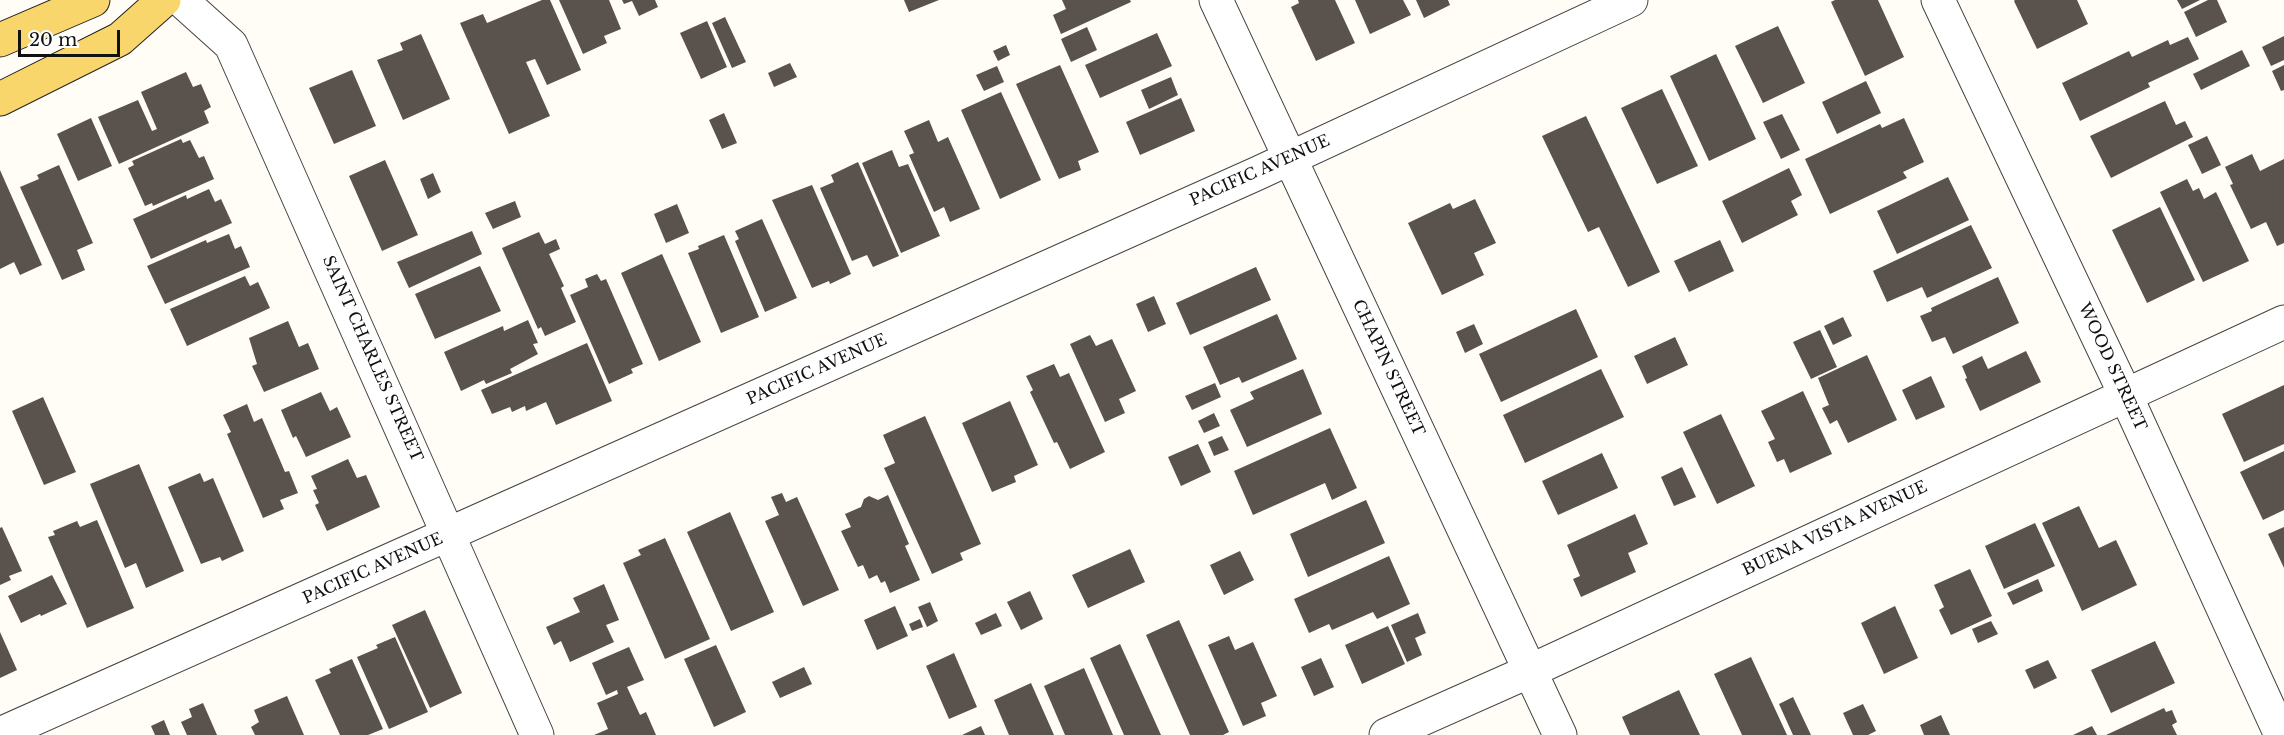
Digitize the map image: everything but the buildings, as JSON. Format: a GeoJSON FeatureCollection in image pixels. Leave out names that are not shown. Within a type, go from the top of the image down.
{"type":"FeatureCollection","features":[{"type":"Feature","properties":{"kind":"main road"},"geometry":{"type":"LineString","coordinates":[[0,40],[93,0]]}},
{"type":"Feature","properties":{"kind":"main road"},"geometry":{"type":"LineString","coordinates":[[0,99],[120,39],[164,0]]}},
{"type":"Feature","properties":{"kind":"street","name":"SAINT CHARLES STREET"},"geometry":{"type":"LineString","coordinates":[[181,0],[231,45],[537,735]]}},
{"type":"Feature","properties":{"kind":"street","name":"CHAPIN STREET"},"geometry":{"type":"LineString","coordinates":[[1216,0],[1560,735]]}},
{"type":"Feature","properties":{"kind":"street","name":"PACIFIC AVENUE"},"geometry":{"type":"LineString","coordinates":[[0,734],[1290,159],[1631,0]]}},
{"type":"Feature","properties":{"kind":"street","name":"WOOD STREET"},"geometry":{"type":"LineString","coordinates":[[1938,0],[2126,396],[2281,735]]}},
{"type":"Feature","properties":{"kind":"street","name":"BUENA VISTA AVENUE"},"geometry":{"type":"LineString","coordinates":[[1386,735],[1530,671],[2284,322]]}}]}
